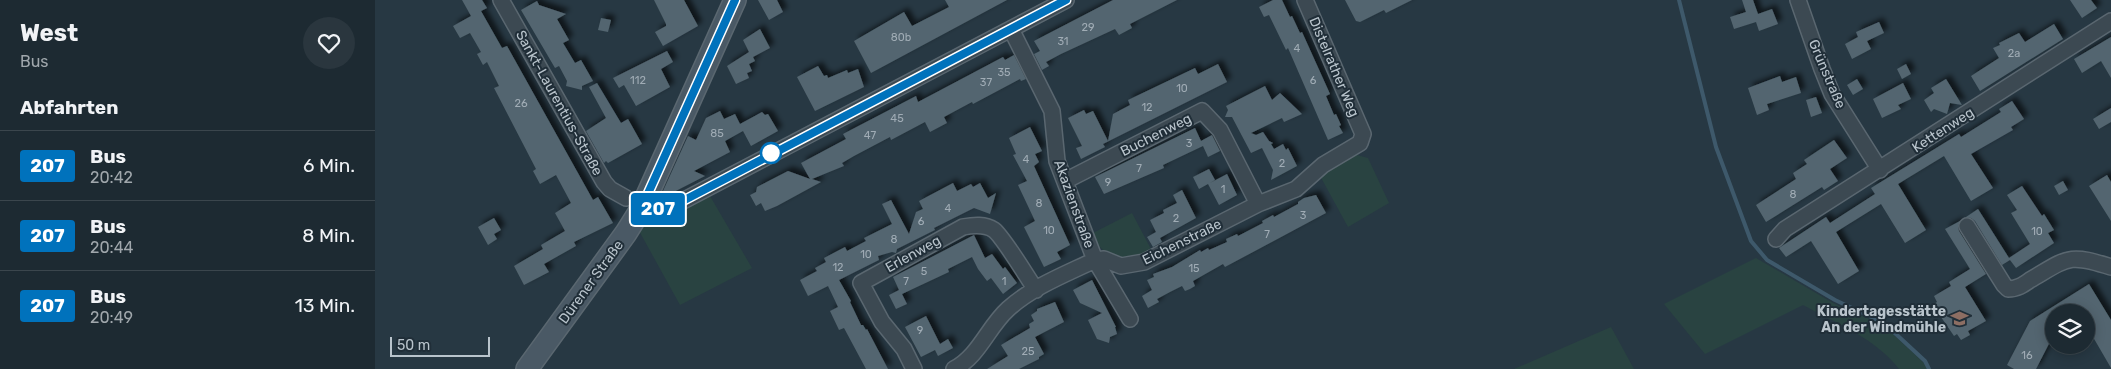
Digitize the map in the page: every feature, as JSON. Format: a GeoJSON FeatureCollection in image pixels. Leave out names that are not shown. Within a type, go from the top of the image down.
{"type":"FeatureCollection","features":[{"type":"Feature","properties":{"kind":"street","name":"Sankt-Laurentius-Straße"},"geometry":{"type":"LineString","coordinates":[[501,0],[604,182],[610,189],[633,204]]}},
{"type":"Feature","properties":{"kind":"street","name":"Dürener Straße"},"geometry":{"type":"LineString","coordinates":[[527,369],[627,234],[633,204],[735,0]]}},
{"type":"Feature","properties":{"kind":"street"},"geometry":{"type":"LineString","coordinates":[[633,204],[657,209],[677,204],[1066,0]]}},
{"type":"Feature","properties":{"kind":"street","name":"Distelrather Weg"},"geometry":{"type":"LineString","coordinates":[[1305,0],[1363,134]]}},
{"type":"Feature","properties":{"kind":"street","name":"Grünstraße"},"geometry":{"type":"LineString","coordinates":[[1798,0],[1832,94],[1879,170]]}},
{"type":"Feature","properties":{"kind":"street","name":"Kettenweg"},"geometry":{"type":"LineString","coordinates":[[1776,239],[1785,229],[2111,21]]}},
{"type":"Feature","properties":{"kind":"street","name":"Akazienstraße"},"geometry":{"type":"LineString","coordinates":[[1011,29],[1052,112],[1057,161],[1095,260],[1130,319]]}},
{"type":"Feature","properties":{"kind":"street","name":"Buchenweg"},"geometry":{"type":"LineString","coordinates":[[1065,181],[1202,111],[1220,130],[1258,204]]}},
{"type":"Feature","properties":{"kind":"street","name":"Eichenstraße"},"geometry":{"type":"LineString","coordinates":[[1095,260],[1104,259],[1121,266],[1144,262],[1258,204],[1296,189],[1323,165],[1361,143],[1363,134]]}},
{"type":"Feature","properties":{"kind":"street","name":"Erlenweg"},"geometry":{"type":"LineString","coordinates":[[914,369],[904,349],[882,322],[861,283],[963,227],[974,225],[983,226],[995,231],[1036,290]]}},
{"type":"Feature","properties":{"kind":"street"},"geometry":{"type":"LineString","coordinates":[[1967,226],[2008,289],[2018,288],[2068,259],[2085,259],[2111,268]]}},
{"type":"Feature","properties":{"kind":"street"},"geometry":{"type":"LineString","coordinates":[[954,369],[970,357],[1009,308],[1036,290],[1095,260]]}},
{"type":"Feature","properties":{"kind":"green space"},"geometry":{"type":"Polygon","coordinates":[[[1353,154],[1368,158],[1389,203],[1348,227],[1319,174],[1353,154]]]}},
{"type":"Feature","properties":{"kind":"green space"},"geometry":{"type":"Polygon","coordinates":[[[710,196],[752,268],[680,305],[638,229],[650,219],[676,211],[694,200],[710,196]]]}},
{"type":"Feature","properties":{"kind":"green space"},"geometry":{"type":"Polygon","coordinates":[[[1132,213],[1152,251],[1132,258],[1118,257],[1106,252],[1097,244],[1093,233],[1132,213]]]}},
{"type":"Feature","properties":{"kind":"green space"},"geometry":{"type":"Polygon","coordinates":[[[1756,258],[1833,303],[1883,325],[1924,363],[1927,369],[1899,369],[1879,348],[1867,340],[1803,305],[1705,354],[1664,304],[1756,258]]]}},
{"type":"Feature","properties":{"kind":"green space"},"geometry":{"type":"Polygon","coordinates":[[[1611,327],[1634,369],[1514,369],[1611,327]]]}},
{"type":"Feature","properties":{"kind":"building"},"geometry":{"type":"Polygon","coordinates":[[[462,0],[482,0],[487,8],[481,11],[502,48],[507,46],[593,200],[598,197],[613,223],[574,242],[576,246],[544,264],[549,272],[524,285],[514,266],[543,249],[541,245],[565,231],[555,213],[571,203],[556,175],[540,184],[533,171],[536,169],[494,88],[499,86],[487,62],[483,65],[477,54],[481,52],[470,33],[460,38],[453,26],[471,16],[462,0]]]}},
{"type":"Feature","properties":{"kind":"building"},"geometry":{"type":"Polygon","coordinates":[[[654,0],[684,0],[698,26],[663,46],[655,32],[666,26],[666,24],[654,0]]]}},
{"type":"Feature","properties":{"kind":"building"},"geometry":{"type":"Polygon","coordinates":[[[758,0],[777,0],[783,12],[769,20],[758,0]]]}},
{"type":"Feature","properties":{"kind":"building"},"geometry":{"type":"Polygon","coordinates":[[[945,0],[1007,0],[871,73],[854,41],[904,12],[912,26],[949,7],[945,0]]]}},
{"type":"Feature","properties":{"kind":"building"},"geometry":{"type":"Polygon","coordinates":[[[1113,0],[1177,0],[1130,24],[1132,28],[1119,35],[1115,29],[1061,54],[1046,62],[1049,66],[1042,70],[1034,54],[1040,51],[1034,41],[1113,0]]]}},
{"type":"Feature","properties":{"kind":"building"},"geometry":{"type":"Polygon","coordinates":[[[1273,0],[1282,0],[1300,33],[1302,32],[1330,94],[1326,96],[1334,115],[1336,114],[1343,133],[1328,140],[1288,48],[1286,50],[1269,15],[1264,17],[1259,7],[1273,0]]]}},
{"type":"Feature","properties":{"kind":"building"},"geometry":{"type":"Polygon","coordinates":[[[1345,0],[1412,0],[1386,13],[1384,10],[1360,22],[1356,21],[1345,0]]]}},
{"type":"Feature","properties":{"kind":"building"},"geometry":{"type":"Polygon","coordinates":[[[1742,0],[1753,0],[1758,14],[1772,9],[1778,24],[1759,31],[1756,22],[1734,29],[1730,17],[1746,12],[1742,0]]]}},
{"type":"Feature","properties":{"kind":"building"},"geometry":{"type":"Polygon","coordinates":[[[2070,0],[2091,0],[2097,8],[2082,18],[2070,0]]]}},
{"type":"Feature","properties":{"kind":"building"},"geometry":{"type":"Polygon","coordinates":[[[537,1],[539,5],[566,14],[557,19],[569,40],[563,43],[575,63],[581,60],[593,81],[582,86],[582,90],[566,86],[567,81],[559,66],[555,68],[521,10],[537,1]]]}},
{"type":"Feature","properties":{"kind":"building"},"geometry":{"type":"Polygon","coordinates":[[[601,18],[611,20],[608,32],[598,30],[601,18]]]}},
{"type":"Feature","properties":{"kind":"building"},"geometry":{"type":"Polygon","coordinates":[[[1879,22],[1884,33],[1867,41],[1871,49],[1852,59],[1845,44],[1858,37],[1856,32],[1879,22]]]}},
{"type":"Feature","properties":{"kind":"building"},"geometry":{"type":"Polygon","coordinates":[[[2054,24],[2063,39],[1980,91],[1971,76],[1999,58],[1993,48],[2019,33],[2025,42],[2054,24]]]}},
{"type":"Feature","properties":{"kind":"building"},"geometry":{"type":"Polygon","coordinates":[[[760,29],[770,48],[753,57],[755,61],[749,64],[752,71],[747,73],[749,78],[736,84],[727,66],[749,52],[743,40],[760,29]]]}},
{"type":"Feature","properties":{"kind":"building"},"geometry":{"type":"Polygon","coordinates":[[[2111,37],[2111,78],[2101,61],[2082,73],[2074,59],[2111,37]]]}},
{"type":"Feature","properties":{"kind":"building"},"geometry":{"type":"Polygon","coordinates":[[[667,51],[673,62],[661,69],[670,87],[636,106],[624,85],[619,88],[613,78],[667,51]]]}},
{"type":"Feature","properties":{"kind":"building"},"geometry":{"type":"Polygon","coordinates":[[[1014,55],[1026,79],[1021,81],[1020,79],[944,117],[947,123],[930,132],[925,122],[891,140],[890,137],[842,163],[844,166],[812,179],[821,182],[777,206],[765,211],[761,203],[756,206],[750,195],[756,192],[757,187],[788,171],[810,179],[801,163],[846,139],[843,134],[916,96],[918,102],[1003,57],[1005,60],[1014,55]]]}},
{"type":"Feature","properties":{"kind":"building"},"geometry":{"type":"Polygon","coordinates":[[[1218,64],[1227,82],[1103,144],[1105,147],[1081,159],[1076,148],[1082,146],[1068,118],[1084,110],[1086,114],[1093,111],[1108,141],[1113,114],[1130,105],[1128,100],[1195,68],[1198,74],[1218,64]]]}},
{"type":"Feature","properties":{"kind":"building"},"geometry":{"type":"Polygon","coordinates":[[[1906,64],[1911,74],[1902,79],[1897,69],[1906,64]]]}},
{"type":"Feature","properties":{"kind":"building"},"geometry":{"type":"Polygon","coordinates":[[[818,66],[824,76],[827,75],[828,78],[847,70],[848,73],[858,69],[864,87],[815,111],[797,77],[818,66]]]}},
{"type":"Feature","properties":{"kind":"building"},"geometry":{"type":"Polygon","coordinates":[[[1780,76],[1782,82],[1796,77],[1801,93],[1767,104],[1769,110],[1757,115],[1748,88],[1780,76]]]}},
{"type":"Feature","properties":{"kind":"building"},"geometry":{"type":"Polygon","coordinates":[[[1857,79],[1863,89],[1853,95],[1847,85],[1857,79]]]}},
{"type":"Feature","properties":{"kind":"building"},"geometry":{"type":"Polygon","coordinates":[[[1946,79],[1962,105],[1950,103],[1947,114],[1934,109],[1931,112],[1924,100],[1934,93],[1931,88],[1946,79]]]}},
{"type":"Feature","properties":{"kind":"building"},"geometry":{"type":"Polygon","coordinates":[[[597,83],[621,123],[628,119],[642,144],[608,163],[606,161],[604,163],[586,131],[606,118],[589,87],[597,83]]]}},
{"type":"Feature","properties":{"kind":"building"},"geometry":{"type":"Polygon","coordinates":[[[1903,83],[1911,99],[1898,105],[1901,109],[1882,118],[1873,99],[1903,83]]]}},
{"type":"Feature","properties":{"kind":"building"},"geometry":{"type":"Polygon","coordinates":[[[1265,86],[1272,100],[1280,93],[1302,114],[1284,122],[1282,118],[1251,133],[1256,135],[1263,132],[1269,141],[1273,143],[1271,144],[1274,149],[1283,144],[1286,150],[1288,148],[1297,166],[1271,180],[1273,170],[1262,148],[1251,153],[1232,117],[1225,117],[1228,110],[1226,106],[1265,86]]]}},
{"type":"Feature","properties":{"kind":"building"},"geometry":{"type":"Polygon","coordinates":[[[1816,97],[1822,113],[1811,117],[1806,100],[1816,97]]]}},
{"type":"Feature","properties":{"kind":"building"},"geometry":{"type":"Polygon","coordinates":[[[2012,101],[2024,119],[2011,127],[2013,130],[1971,154],[1993,188],[1971,201],[1944,156],[1898,184],[1926,230],[1905,243],[1881,204],[1836,232],[1859,271],[1838,284],[1811,241],[1786,257],[1779,248],[1826,217],[1830,223],[1875,194],[1871,188],[1959,134],[1961,137],[2001,112],[1999,109],[2012,101]]]}},
{"type":"Feature","properties":{"kind":"building"},"geometry":{"type":"Polygon","coordinates":[[[2111,108],[2111,122],[2099,129],[2093,119],[2111,108]]]}},
{"type":"Feature","properties":{"kind":"building"},"geometry":{"type":"Polygon","coordinates":[[[720,111],[724,119],[735,114],[740,124],[762,112],[765,115],[768,114],[778,131],[751,146],[743,131],[725,141],[730,152],[694,171],[705,176],[670,194],[665,193],[663,191],[688,136],[696,140],[706,118],[720,111]]]}},
{"type":"Feature","properties":{"kind":"building"},"geometry":{"type":"Polygon","coordinates":[[[1030,127],[1042,151],[1035,154],[1039,162],[1034,166],[1070,245],[1057,252],[1061,259],[1044,267],[1024,227],[1035,221],[1018,185],[1027,181],[1013,155],[1016,154],[1009,138],[1030,127]]]}},
{"type":"Feature","properties":{"kind":"building"},"geometry":{"type":"Polygon","coordinates":[[[1195,128],[1201,141],[1212,135],[1220,151],[1208,157],[1203,146],[1163,165],[1164,168],[1104,194],[1095,177],[1195,128]]]}},
{"type":"Feature","properties":{"kind":"building"},"geometry":{"type":"Polygon","coordinates":[[[1834,140],[1847,158],[1830,169],[1838,181],[1824,190],[1822,187],[1766,222],[1756,205],[1796,179],[1793,173],[1807,164],[1804,160],[1834,140]]]}},
{"type":"Feature","properties":{"kind":"building"},"geometry":{"type":"Polygon","coordinates":[[[1209,169],[1215,180],[1210,183],[1227,174],[1237,195],[1219,205],[1208,184],[1199,189],[1193,177],[1209,169]]]}},
{"type":"Feature","properties":{"kind":"building"},"geometry":{"type":"Polygon","coordinates":[[[2107,175],[2111,182],[2111,221],[2089,186],[2107,175]]]}},
{"type":"Feature","properties":{"kind":"building"},"geometry":{"type":"Polygon","coordinates":[[[2063,181],[2068,190],[2059,195],[2054,186],[2063,181]]]}},
{"type":"Feature","properties":{"kind":"building"},"geometry":{"type":"Polygon","coordinates":[[[953,183],[957,191],[971,184],[973,187],[980,183],[988,198],[996,193],[990,214],[974,208],[897,249],[896,253],[892,252],[878,256],[879,260],[839,280],[851,301],[861,325],[867,329],[888,369],[866,369],[844,328],[839,330],[830,311],[838,307],[828,286],[808,296],[800,280],[817,271],[815,268],[826,262],[824,258],[845,247],[847,251],[866,241],[864,238],[892,224],[882,204],[891,200],[909,234],[916,212],[923,209],[919,201],[953,183]]]}},
{"type":"Feature","properties":{"kind":"building"},"geometry":{"type":"Polygon","coordinates":[[[2022,186],[2054,230],[2048,233],[2054,243],[2016,268],[2010,260],[2002,265],[1975,221],[1966,217],[1978,209],[2009,258],[2030,244],[2011,213],[2017,210],[2007,195],[2022,186]]]}},
{"type":"Feature","properties":{"kind":"building"},"geometry":{"type":"Polygon","coordinates":[[[1182,190],[1196,218],[1160,238],[1162,242],[1153,247],[1147,237],[1156,232],[1150,220],[1164,213],[1163,210],[1177,203],[1173,195],[1182,190]]]}},
{"type":"Feature","properties":{"kind":"building"},"geometry":{"type":"Polygon","coordinates":[[[1316,195],[1326,213],[1225,267],[1223,264],[1193,281],[1195,286],[1190,289],[1185,291],[1182,286],[1170,292],[1157,299],[1159,302],[1148,308],[1142,296],[1152,290],[1147,280],[1154,277],[1153,274],[1172,267],[1200,250],[1201,252],[1208,248],[1209,250],[1227,242],[1226,239],[1237,234],[1238,236],[1263,223],[1262,221],[1273,215],[1274,217],[1298,204],[1304,198],[1316,195]]]}},
{"type":"Feature","properties":{"kind":"building"},"geometry":{"type":"Polygon","coordinates":[[[494,218],[501,230],[494,234],[497,239],[488,245],[478,227],[494,218]]]}},
{"type":"Feature","properties":{"kind":"building"},"geometry":{"type":"Polygon","coordinates":[[[1960,221],[1959,231],[1986,274],[1965,287],[1986,321],[1968,331],[1970,335],[1961,340],[1957,334],[1954,336],[1934,304],[1937,302],[1934,296],[1951,286],[1949,282],[1970,269],[1945,229],[1960,221]]]}},
{"type":"Feature","properties":{"kind":"building"},"geometry":{"type":"Polygon","coordinates":[[[974,235],[985,258],[992,254],[1017,283],[1003,294],[991,278],[987,281],[972,257],[948,269],[949,272],[902,294],[907,304],[896,309],[889,295],[899,290],[893,277],[974,235]]]}},
{"type":"Feature","properties":{"kind":"building"},"geometry":{"type":"Polygon","coordinates":[[[1092,280],[1116,327],[1117,334],[1110,337],[1109,343],[1097,339],[1088,320],[1102,313],[1080,303],[1073,290],[1092,280]]]}},
{"type":"Feature","properties":{"kind":"building"},"geometry":{"type":"Polygon","coordinates":[[[2089,284],[2111,320],[2111,368],[2095,340],[2095,304],[2057,304],[2089,284]]]}},
{"type":"Feature","properties":{"kind":"building"},"geometry":{"type":"Polygon","coordinates":[[[1055,302],[1064,322],[1035,337],[1044,354],[1039,359],[1019,369],[987,369],[1008,356],[1001,345],[1030,328],[1029,324],[1034,321],[1031,315],[1037,309],[1055,302]]]}},
{"type":"Feature","properties":{"kind":"building"},"geometry":{"type":"Polygon","coordinates":[[[2045,312],[2045,352],[2036,369],[2014,369],[2007,365],[2030,321],[2045,312]]]}},
{"type":"Feature","properties":{"kind":"building"},"geometry":{"type":"Polygon","coordinates":[[[926,316],[940,344],[948,339],[953,348],[938,356],[935,350],[921,357],[905,327],[926,316]]]}},
{"type":"Feature","properties":{"kind":"waterway"},"geometry":{"type":"LineString","coordinates":[[1679,0],[1716,147],[1751,241],[1767,260],[1835,300],[1884,323],[1925,361],[1929,369]]}},
{"type":"Feature","properties":{"kind":"bus line","name":"207"},"geometry":{"type":"LineString","coordinates":[[735,0],[641,209],[657,209],[677,204],[1066,0]]}},
{"type":"Feature","properties":{"kind":"place","name":"Kindertagesstätte An der Windmühle"},"geometry":{"type":"Point","coordinates":[1960,319]}}]}
